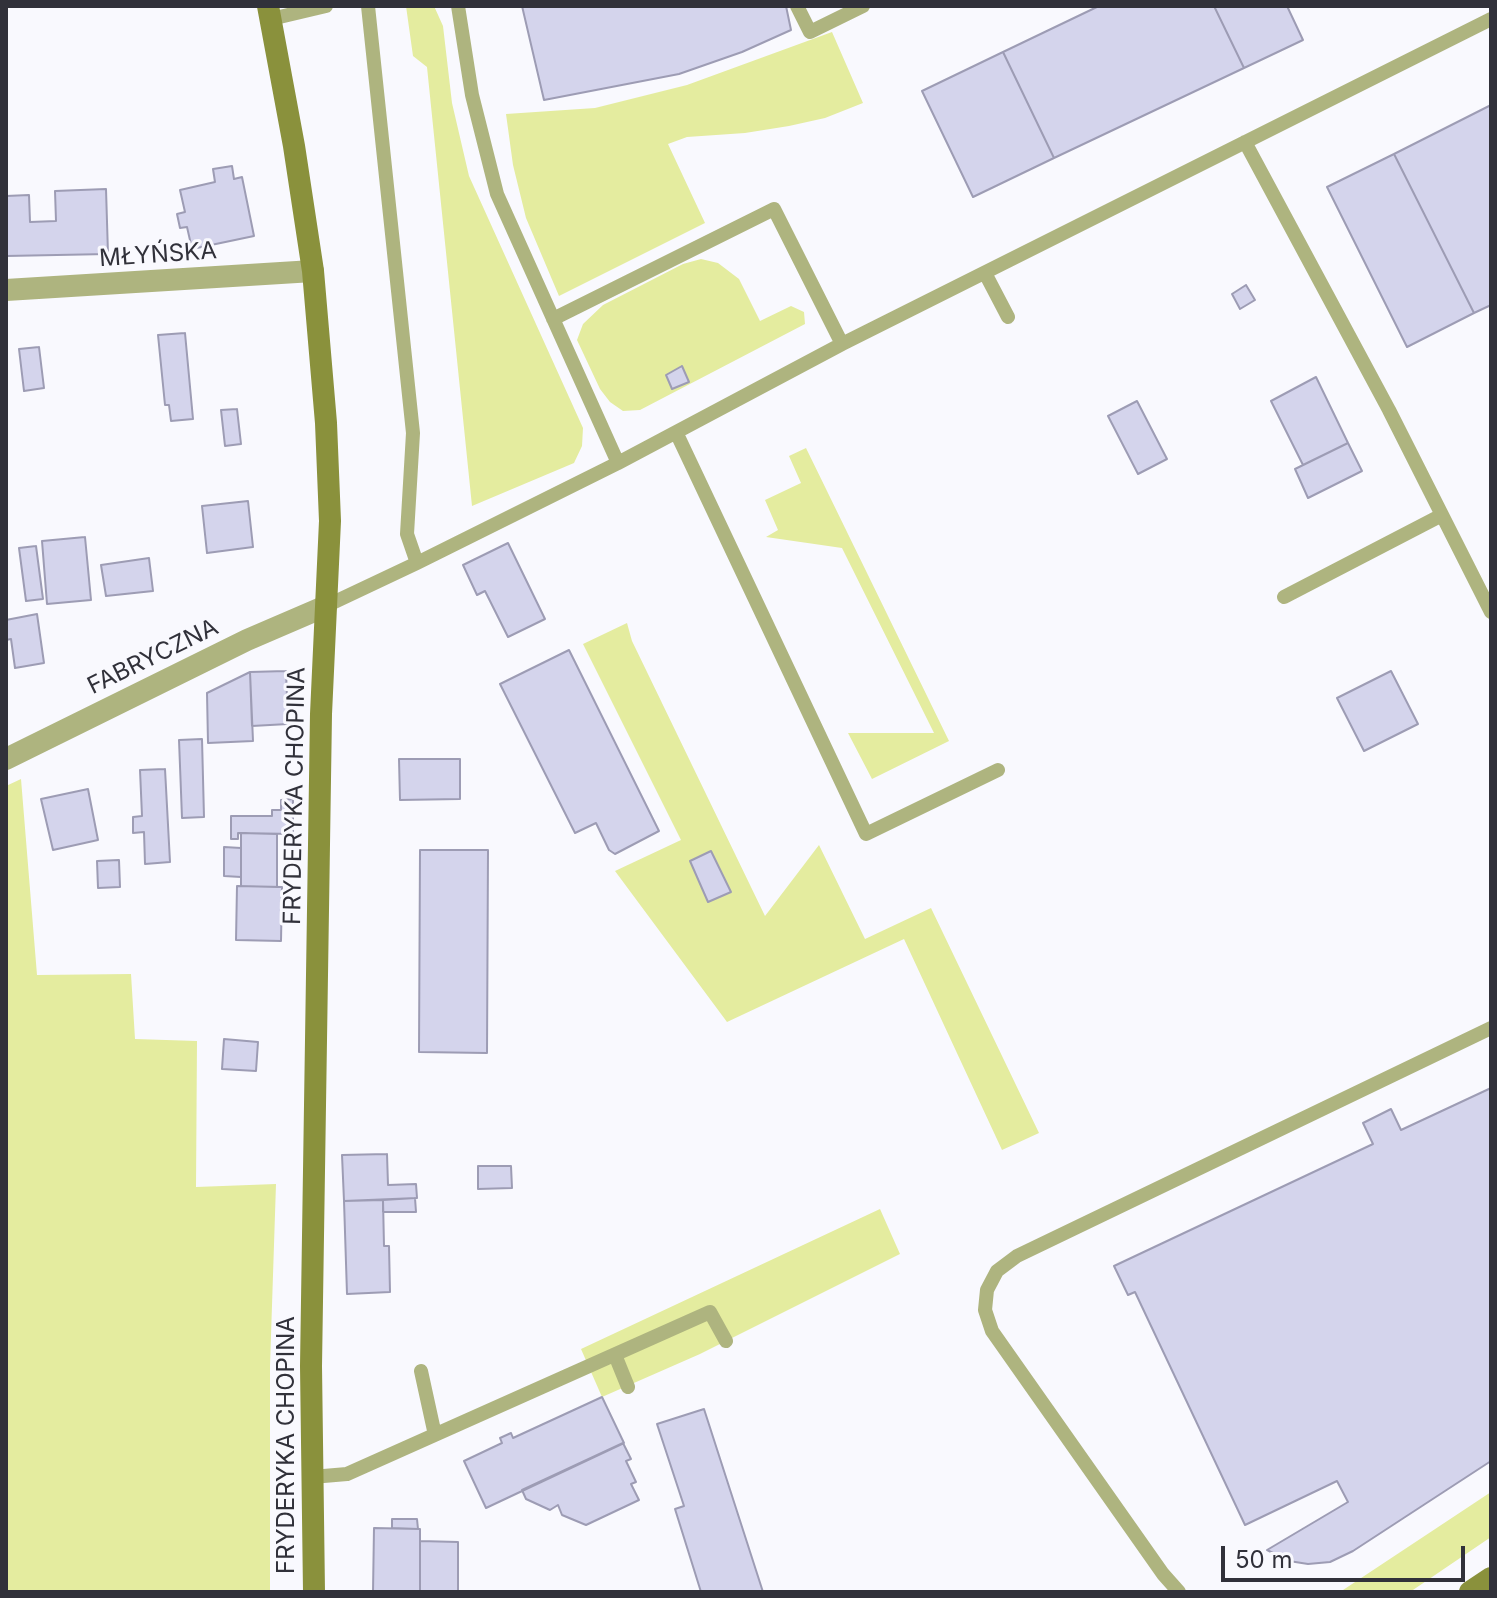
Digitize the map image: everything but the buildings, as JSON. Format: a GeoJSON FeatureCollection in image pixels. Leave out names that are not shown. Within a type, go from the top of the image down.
{"type":"FeatureCollection","features":[{"type":"Feature","properties":{"kind":"main road","name":"FRYDERYKA CHOPINA"},"geometry":{"type":"LineString","coordinates":[[269,12],[313,271],[326,423],[330,521],[321,714],[311,1351],[314,1592]]}},
{"type":"Feature","properties":{"kind":"main road"},"geometry":{"type":"LineString","coordinates":[[1470,1592],[1491,1578]]}},
{"type":"Feature","properties":{"kind":"street","name":"MŁYŃSKA"},"geometry":{"type":"LineString","coordinates":[[6,290],[313,271]]}},
{"type":"Feature","properties":{"kind":"street","name":"FABRYCZNA"},"geometry":{"type":"LineString","coordinates":[[6,759],[247,640],[326,606]]}},
{"type":"Feature","properties":{"kind":"lane"},"geometry":{"type":"LineString","coordinates":[[269,12],[326,6]]}},
{"type":"Feature","properties":{"kind":"lane"},"geometry":{"type":"LineString","coordinates":[[368,6],[413,433],[407,534],[417,563]]}},
{"type":"Feature","properties":{"kind":"lane"},"geometry":{"type":"LineString","coordinates":[[458,6],[472,95],[497,194],[618,463]]}},
{"type":"Feature","properties":{"kind":"lane"},"geometry":{"type":"LineString","coordinates":[[797,6],[810,32],[863,6]]}},
{"type":"Feature","properties":{"kind":"lane"},"geometry":{"type":"LineString","coordinates":[[326,606],[618,463],[842,344],[1491,19]]}},
{"type":"Feature","properties":{"kind":"lane"},"geometry":{"type":"LineString","coordinates":[[1245,142],[1389,410],[1491,612]]}},
{"type":"Feature","properties":{"kind":"lane"},"geometry":{"type":"LineString","coordinates":[[553,319],[774,209],[842,344]]}},
{"type":"Feature","properties":{"kind":"lane"},"geometry":{"type":"LineString","coordinates":[[985,273],[1008,317]]}},
{"type":"Feature","properties":{"kind":"lane"},"geometry":{"type":"LineString","coordinates":[[676,432],[866,834],[998,770]]}},
{"type":"Feature","properties":{"kind":"lane"},"geometry":{"type":"LineString","coordinates":[[1284,597],[1442,515]]}},
{"type":"Feature","properties":{"kind":"lane"},"geometry":{"type":"LineString","coordinates":[[1179,1592],[1163,1574],[992,1331],[985,1310],[987,1290],[997,1271],[1017,1256],[1491,1028]]}},
{"type":"Feature","properties":{"kind":"lane"},"geometry":{"type":"LineString","coordinates":[[312,1477],[347,1474],[710,1312],[726,1341]]}},
{"type":"Feature","properties":{"kind":"lane"},"geometry":{"type":"LineString","coordinates":[[615,1355],[628,1387]]}},
{"type":"Feature","properties":{"kind":"lane"},"geometry":{"type":"LineString","coordinates":[[421,1371],[435,1435]]}},
{"type":"Feature","properties":{"kind":"green space"},"geometry":{"type":"Polygon","coordinates":[[[406,6],[434,6],[443,26],[452,103],[469,176],[583,428],[582,446],[574,463],[472,506],[427,67],[413,56],[406,6]]]}},
{"type":"Feature","properties":{"kind":"green space"},"geometry":{"type":"Polygon","coordinates":[[[832,32],[863,103],[825,118],[789,126],[687,137],[668,144],[705,223],[559,296],[526,218],[513,165],[506,114],[595,108],[687,85],[832,32]]]}},
{"type":"Feature","properties":{"kind":"green space"},"geometry":{"type":"Polygon","coordinates":[[[701,259],[718,263],[739,279],[760,321],[791,306],[804,312],[805,324],[640,410],[623,411],[610,402],[600,389],[577,340],[583,324],[603,305],[683,264],[701,259]]]}},
{"type":"Feature","properties":{"kind":"green space"},"geometry":{"type":"Polygon","coordinates":[[[806,448],[949,741],[872,779],[848,733],[934,733],[842,548],[766,537],[778,530],[765,500],[801,483],[789,456],[806,448]]]}},
{"type":"Feature","properties":{"kind":"green space"},"geometry":{"type":"Polygon","coordinates":[[[627,623],[632,641],[765,916],[819,845],[865,939],[931,908],[1039,1133],[1002,1150],[904,939],[727,1022],[615,871],[681,840],[583,644],[627,623]]]}},
{"type":"Feature","properties":{"kind":"green space"},"geometry":{"type":"Polygon","coordinates":[[[21,779],[37,975],[131,974],[135,1039],[197,1041],[196,1187],[276,1184],[270,1366],[270,1592],[6,1592],[6,786],[21,779]]]}},
{"type":"Feature","properties":{"kind":"green space"},"geometry":{"type":"Polygon","coordinates":[[[880,1209],[900,1254],[700,1354],[602,1397],[581,1349],[880,1209]]]}},
{"type":"Feature","properties":{"kind":"green space"},"geometry":{"type":"Polygon","coordinates":[[[1491,1492],[1491,1537],[1410,1592],[1340,1592],[1491,1492]]]}}]}
